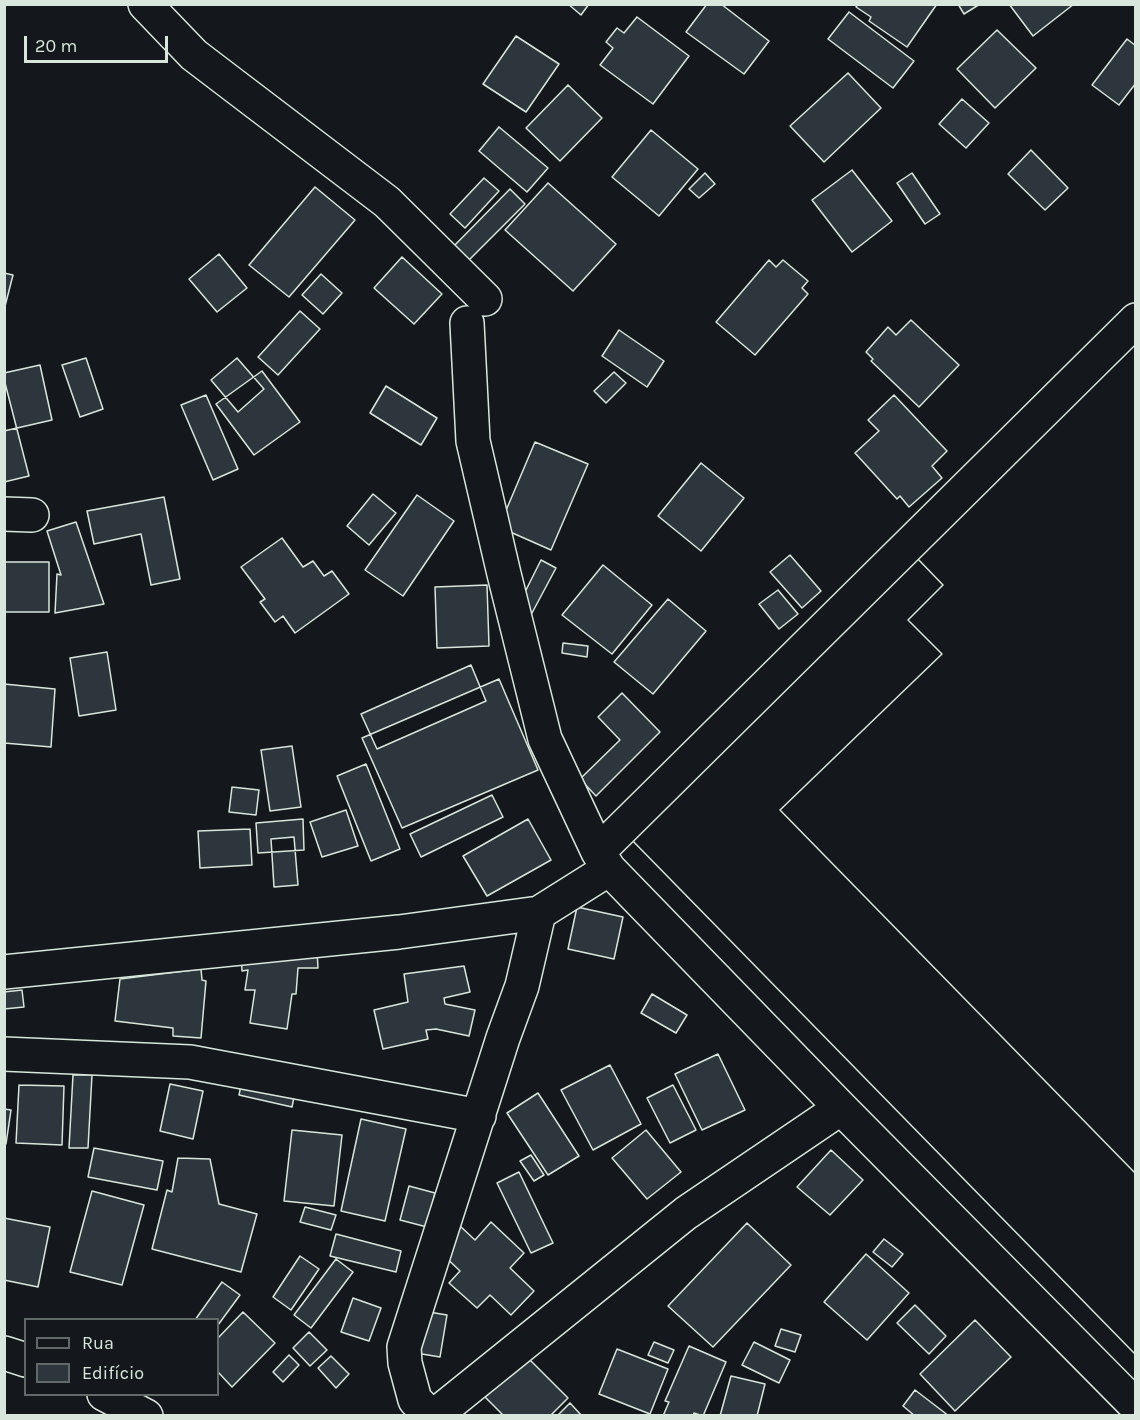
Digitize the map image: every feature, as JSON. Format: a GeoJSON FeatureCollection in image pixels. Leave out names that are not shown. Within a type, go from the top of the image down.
{"type":"FeatureCollection","features":[{"type":"Feature","properties":{"kind":"street"},"geometry":{"type":"LineString","coordinates":[[146,4],[194,55],[387,202],[476,311],[473,441],[504,574],[545,739],[604,860],[840,1108],[1136,1406]]}},
{"type":"Feature","properties":{"kind":"street"},"geometry":{"type":"LineString","coordinates":[[4,972],[399,932],[539,913],[604,860],[1136,320]]}},
{"type":"Feature","properties":{"kind":"street"},"geometry":{"type":"LineString","coordinates":[[539,913],[522,986],[503,1038],[404,1347],[405,1363],[421,1412],[686,1213],[840,1108]]}},
{"type":"Feature","properties":{"kind":"street"},"geometry":{"type":"LineString","coordinates":[[4,1054],[190,1062],[479,1116]]}},
{"type":"Feature","properties":{"kind":"street"},"geometry":{"type":"LineString","coordinates":[[4,1353],[24,1359]]}},
{"type":"Feature","properties":{"kind":"street"},"geometry":{"type":"LineString","coordinates":[[106,1396],[146,1416]]}},
{"type":"Feature","properties":{"kind":"building"},"geometry":{"type":"Polygon","coordinates":[[[568,4],[589,4],[581,15],[568,4]]]}},
{"type":"Feature","properties":{"kind":"building"},"geometry":{"type":"Polygon","coordinates":[[[707,4],[721,4],[769,41],[744,74],[686,32],[707,4]]]}},
{"type":"Feature","properties":{"kind":"building"},"geometry":{"type":"Polygon","coordinates":[[[858,4],[937,4],[907,47],[869,21],[871,17],[856,7],[858,4]]]}},
{"type":"Feature","properties":{"kind":"building"},"geometry":{"type":"Polygon","coordinates":[[[958,4],[980,4],[964,14],[958,4]]]}},
{"type":"Feature","properties":{"kind":"building"},"geometry":{"type":"Polygon","coordinates":[[[1009,4],[1074,4],[1033,36],[1009,4]]]}},
{"type":"Feature","properties":{"kind":"building"},"geometry":{"type":"Polygon","coordinates":[[[849,12],[914,61],[893,88],[828,39],[849,12]]]}},
{"type":"Feature","properties":{"kind":"building"},"geometry":{"type":"Polygon","coordinates":[[[637,17],[689,56],[653,104],[600,65],[613,48],[606,42],[617,28],[624,33],[637,17]]]}},
{"type":"Feature","properties":{"kind":"building"},"geometry":{"type":"Polygon","coordinates":[[[997,30],[1036,68],[995,108],[957,69],[997,30]]]}},
{"type":"Feature","properties":{"kind":"building"},"geometry":{"type":"Polygon","coordinates":[[[516,36],[559,64],[526,112],[483,84],[516,36]]]}},
{"type":"Feature","properties":{"kind":"building"},"geometry":{"type":"Polygon","coordinates":[[[1127,39],[1136,46],[1136,83],[1119,105],[1092,85],[1127,39]]]}},
{"type":"Feature","properties":{"kind":"building"},"geometry":{"type":"Polygon","coordinates":[[[848,73],[881,108],[824,162],[790,126],[848,73]]]}},
{"type":"Feature","properties":{"kind":"building"},"geometry":{"type":"Polygon","coordinates":[[[568,85],[602,118],[560,161],[526,128],[568,85]]]}},
{"type":"Feature","properties":{"kind":"building"},"geometry":{"type":"Polygon","coordinates":[[[962,99],[989,123],[966,148],[939,124],[962,99]]]}},
{"type":"Feature","properties":{"kind":"building"},"geometry":{"type":"Polygon","coordinates":[[[499,127],[548,168],[527,192],[479,151],[499,127]]]}},
{"type":"Feature","properties":{"kind":"building"},"geometry":{"type":"Polygon","coordinates":[[[651,130],[698,169],[659,216],[612,177],[651,130]]]}},
{"type":"Feature","properties":{"kind":"building"},"geometry":{"type":"Polygon","coordinates":[[[1031,150],[1068,188],[1045,210],[1008,174],[1031,150]]]}},
{"type":"Feature","properties":{"kind":"building"},"geometry":{"type":"Polygon","coordinates":[[[852,170],[892,221],[852,252],[812,200],[852,170]]]}},
{"type":"Feature","properties":{"kind":"building"},"geometry":{"type":"Polygon","coordinates":[[[705,173],[715,184],[699,198],[689,189],[705,173]]]}},
{"type":"Feature","properties":{"kind":"building"},"geometry":{"type":"Polygon","coordinates":[[[912,173],[940,214],[925,224],[897,183],[912,173]]]}},
{"type":"Feature","properties":{"kind":"building"},"geometry":{"type":"Polygon","coordinates":[[[484,178],[499,191],[465,228],[450,214],[484,178]]]}},
{"type":"Feature","properties":{"kind":"building"},"geometry":{"type":"Polygon","coordinates":[[[548,183],[616,244],[573,291],[505,230],[548,183]]]}},
{"type":"Feature","properties":{"kind":"building"},"geometry":{"type":"Polygon","coordinates":[[[315,187],[355,220],[289,297],[249,265],[315,187]]]}},
{"type":"Feature","properties":{"kind":"building"},"geometry":{"type":"Polygon","coordinates":[[[510,189],[525,204],[466,263],[451,249],[510,189]]]}},
{"type":"Feature","properties":{"kind":"building"},"geometry":{"type":"Polygon","coordinates":[[[219,254],[247,288],[217,312],[189,279],[219,254]]]}},
{"type":"Feature","properties":{"kind":"building"},"geometry":{"type":"Polygon","coordinates":[[[402,257],[442,294],[414,324],[374,288],[402,257]]]}},
{"type":"Feature","properties":{"kind":"building"},"geometry":{"type":"Polygon","coordinates":[[[769,260],[776,267],[783,260],[808,281],[802,288],[808,294],[755,355],[716,322],[769,260]]]}},
{"type":"Feature","properties":{"kind":"building"},"geometry":{"type":"Polygon","coordinates":[[[4,273],[13,275],[4,310],[4,273]]]}},
{"type":"Feature","properties":{"kind":"building"},"geometry":{"type":"Polygon","coordinates":[[[321,274],[342,293],[323,314],[302,295],[321,274]]]}},
{"type":"Feature","properties":{"kind":"building"},"geometry":{"type":"Polygon","coordinates":[[[300,311],[320,329],[278,375],[258,357],[300,311]]]}},
{"type":"Feature","properties":{"kind":"building"},"geometry":{"type":"Polygon","coordinates":[[[911,320],[959,365],[919,407],[871,361],[873,359],[866,352],[888,327],[896,335],[911,320]]]}},
{"type":"Feature","properties":{"kind":"building"},"geometry":{"type":"Polygon","coordinates":[[[619,330],[664,361],[647,387],[602,356],[619,330]]]}},
{"type":"Feature","properties":{"kind":"building"},"geometry":{"type":"Polygon","coordinates":[[[86,358],[103,409],[80,417],[62,365],[86,358]]]}},
{"type":"Feature","properties":{"kind":"building"},"geometry":{"type":"Polygon","coordinates":[[[237,358],[264,389],[238,412],[211,380],[237,358]]]}},
{"type":"Feature","properties":{"kind":"building"},"geometry":{"type":"Polygon","coordinates":[[[40,365],[52,420],[4,431],[4,373],[40,365]]]}},
{"type":"Feature","properties":{"kind":"building"},"geometry":{"type":"Polygon","coordinates":[[[262,371],[300,422],[254,455],[216,404],[262,371]]]}},
{"type":"Feature","properties":{"kind":"building"},"geometry":{"type":"Polygon","coordinates":[[[614,372],[626,383],[606,403],[594,391],[614,372]]]}},
{"type":"Feature","properties":{"kind":"building"},"geometry":{"type":"Polygon","coordinates":[[[4,379],[29,476],[4,482],[4,379]]]}},
{"type":"Feature","properties":{"kind":"building"},"geometry":{"type":"Polygon","coordinates":[[[386,386],[437,418],[421,445],[370,413],[386,386]]]}},
{"type":"Feature","properties":{"kind":"building"},"geometry":{"type":"Polygon","coordinates":[[[206,395],[238,469],[213,480],[181,405],[206,395]]]}},
{"type":"Feature","properties":{"kind":"building"},"geometry":{"type":"Polygon","coordinates":[[[894,395],[947,451],[932,466],[942,478],[909,507],[900,496],[897,499],[855,453],[879,431],[868,420],[894,395]]]}},
{"type":"Feature","properties":{"kind":"building"},"geometry":{"type":"Polygon","coordinates":[[[535,442],[588,464],[551,550],[499,527],[535,442]]]}},
{"type":"Feature","properties":{"kind":"building"},"geometry":{"type":"Polygon","coordinates":[[[701,463],[744,498],[701,551],[658,516],[701,463]]]}},
{"type":"Feature","properties":{"kind":"building"},"geometry":{"type":"Polygon","coordinates":[[[373,494],[396,513],[369,545],[347,526],[373,494]]]}},
{"type":"Feature","properties":{"kind":"building"},"geometry":{"type":"Polygon","coordinates":[[[417,495],[454,521],[403,596],[365,570],[417,495]]]}},
{"type":"Feature","properties":{"kind":"building"},"geometry":{"type":"Polygon","coordinates":[[[164,497],[180,579],[151,585],[141,534],[94,544],[87,511],[164,497]]]}},
{"type":"Feature","properties":{"kind":"building"},"geometry":{"type":"Polygon","coordinates":[[[76,522],[104,604],[55,613],[57,574],[61,575],[47,531],[76,522]]]}},
{"type":"Feature","properties":{"kind":"building"},"geometry":{"type":"Polygon","coordinates":[[[282,538],[303,567],[313,561],[324,576],[332,571],[349,594],[295,633],[283,616],[275,622],[260,602],[265,599],[241,567],[282,538]]]}},
{"type":"Feature","properties":{"kind":"building"},"geometry":{"type":"Polygon","coordinates":[[[790,555],[821,591],[802,608],[770,572],[790,555]]]}},
{"type":"Feature","properties":{"kind":"building"},"geometry":{"type":"Polygon","coordinates":[[[915,556],[943,585],[908,620],[942,654],[780,810],[1136,1174],[1136,1355],[627,835],[915,556]]]}},
{"type":"Feature","properties":{"kind":"building"},"geometry":{"type":"Polygon","coordinates":[[[915,556],[943,585],[908,620],[942,654],[780,810],[1136,1174],[1136,1355],[627,835],[915,556]]]}},
{"type":"Feature","properties":{"kind":"building"},"geometry":{"type":"Polygon","coordinates":[[[541,560],[556,568],[532,613],[518,606],[541,560]]]}},
{"type":"Feature","properties":{"kind":"building"},"geometry":{"type":"Polygon","coordinates":[[[4,562],[49,562],[49,612],[4,612],[4,562]]]}},
{"type":"Feature","properties":{"kind":"building"},"geometry":{"type":"Polygon","coordinates":[[[603,565],[652,605],[612,654],[562,615],[603,565]]]}},
{"type":"Feature","properties":{"kind":"building"},"geometry":{"type":"Polygon","coordinates":[[[487,585],[489,646],[437,648],[435,587],[487,585]]]}},
{"type":"Feature","properties":{"kind":"building"},"geometry":{"type":"Polygon","coordinates":[[[778,590],[798,614],[779,629],[759,604],[778,590]]]}},
{"type":"Feature","properties":{"kind":"building"},"geometry":{"type":"Polygon","coordinates":[[[668,599],[706,631],[653,694],[614,662],[668,599]]]}},
{"type":"Feature","properties":{"kind":"building"},"geometry":{"type":"Polygon","coordinates":[[[563,643],[588,646],[587,657],[562,653],[563,643]]]}},
{"type":"Feature","properties":{"kind":"building"},"geometry":{"type":"Polygon","coordinates":[[[107,652],[116,710],[79,716],[70,658],[107,652]]]}},
{"type":"Feature","properties":{"kind":"building"},"geometry":{"type":"Polygon","coordinates":[[[471,665],[486,701],[377,749],[361,714],[471,665]]]}},
{"type":"Feature","properties":{"kind":"building"},"geometry":{"type":"Polygon","coordinates":[[[499,679],[538,770],[402,828],[362,738],[499,679]]]}},
{"type":"Feature","properties":{"kind":"building"},"geometry":{"type":"Polygon","coordinates":[[[4,684],[55,689],[51,747],[4,743],[4,684]]]}},
{"type":"Feature","properties":{"kind":"building"},"geometry":{"type":"Polygon","coordinates":[[[622,693],[660,732],[596,796],[580,779],[620,740],[598,717],[622,693]]]}},
{"type":"Feature","properties":{"kind":"building"},"geometry":{"type":"Polygon","coordinates":[[[292,746],[301,807],[270,811],[261,750],[292,746]]]}},
{"type":"Feature","properties":{"kind":"building"},"geometry":{"type":"Polygon","coordinates":[[[366,764],[400,849],[371,861],[337,776],[366,764]]]}},
{"type":"Feature","properties":{"kind":"building"},"geometry":{"type":"Polygon","coordinates":[[[232,787],[259,790],[256,815],[229,812],[232,787]]]}},
{"type":"Feature","properties":{"kind":"building"},"geometry":{"type":"Polygon","coordinates":[[[492,795],[503,817],[421,857],[410,834],[492,795]]]}},
{"type":"Feature","properties":{"kind":"building"},"geometry":{"type":"Polygon","coordinates":[[[346,810],[358,846],[322,857],[310,822],[346,810]]]}},
{"type":"Feature","properties":{"kind":"building"},"geometry":{"type":"Polygon","coordinates":[[[303,819],[304,850],[258,853],[256,823],[303,819]]]}},
{"type":"Feature","properties":{"kind":"building"},"geometry":{"type":"Polygon","coordinates":[[[528,819],[551,860],[487,896],[463,856],[528,819]]]}},
{"type":"Feature","properties":{"kind":"building"},"geometry":{"type":"Polygon","coordinates":[[[250,829],[252,865],[200,868],[198,831],[250,829]]]}},
{"type":"Feature","properties":{"kind":"building"},"geometry":{"type":"Polygon","coordinates":[[[294,837],[298,885],[274,887],[271,839],[294,837]]]}},
{"type":"Feature","properties":{"kind":"building"},"geometry":{"type":"Polygon","coordinates":[[[577,907],[623,917],[614,959],[568,949],[577,907]]]}},
{"type":"Feature","properties":{"kind":"building"},"geometry":{"type":"Polygon","coordinates":[[[317,950],[318,968],[298,968],[296,994],[292,994],[287,1029],[250,1023],[255,990],[245,990],[248,970],[242,971],[241,952],[317,950]]]}},
{"type":"Feature","properties":{"kind":"building"},"geometry":{"type":"Polygon","coordinates":[[[464,966],[470,992],[444,998],[445,1004],[475,1010],[469,1036],[436,1029],[426,1030],[428,1039],[383,1049],[374,1010],[408,1002],[404,974],[464,966]]]}},
{"type":"Feature","properties":{"kind":"building"},"geometry":{"type":"Polygon","coordinates":[[[201,969],[202,980],[206,981],[201,1038],[173,1036],[173,1028],[115,1021],[120,979],[201,969]]]}},
{"type":"Feature","properties":{"kind":"building"},"geometry":{"type":"Polygon","coordinates":[[[22,990],[24,1007],[4,1009],[4,992],[22,990]]]}},
{"type":"Feature","properties":{"kind":"building"},"geometry":{"type":"Polygon","coordinates":[[[652,994],[687,1015],[676,1033],[641,1013],[652,994]]]}},
{"type":"Feature","properties":{"kind":"building"},"geometry":{"type":"Polygon","coordinates":[[[718,1054],[745,1110],[702,1130],[675,1074],[718,1054]]]}},
{"type":"Feature","properties":{"kind":"building"},"geometry":{"type":"Polygon","coordinates":[[[610,1065],[641,1124],[593,1150],[561,1090],[610,1065]]]}},
{"type":"Feature","properties":{"kind":"building"},"geometry":{"type":"Polygon","coordinates":[[[73,1075],[92,1075],[88,1148],[69,1148],[73,1075]]]}},
{"type":"Feature","properties":{"kind":"building"},"geometry":{"type":"Polygon","coordinates":[[[243,1076],[296,1087],[292,1107],[239,1095],[243,1076]]]}},
{"type":"Feature","properties":{"kind":"building"},"geometry":{"type":"Polygon","coordinates":[[[170,1084],[203,1091],[193,1139],[160,1131],[170,1084]]]}},
{"type":"Feature","properties":{"kind":"building"},"geometry":{"type":"Polygon","coordinates":[[[19,1085],[64,1086],[62,1145],[16,1143],[19,1085]]]}},
{"type":"Feature","properties":{"kind":"building"},"geometry":{"type":"Polygon","coordinates":[[[673,1085],[696,1130],[670,1143],[647,1098],[673,1085]]]}},
{"type":"Feature","properties":{"kind":"building"},"geometry":{"type":"Polygon","coordinates":[[[538,1093],[579,1156],[548,1175],[507,1113],[538,1093]]]}},
{"type":"Feature","properties":{"kind":"building"},"geometry":{"type":"Polygon","coordinates":[[[4,1109],[11,1110],[6,1144],[4,1144],[4,1109]]]}},
{"type":"Feature","properties":{"kind":"building"},"geometry":{"type":"Polygon","coordinates":[[[361,1119],[406,1129],[385,1221],[341,1211],[361,1119]]]}},
{"type":"Feature","properties":{"kind":"building"},"geometry":{"type":"Polygon","coordinates":[[[292,1130],[342,1135],[334,1206],[284,1201],[292,1130]]]}},
{"type":"Feature","properties":{"kind":"building"},"geometry":{"type":"Polygon","coordinates":[[[646,1130],[681,1172],[647,1199],[612,1158],[646,1130]]]}},
{"type":"Feature","properties":{"kind":"building"},"geometry":{"type":"Polygon","coordinates":[[[94,1148],[163,1161],[157,1190],[88,1177],[94,1148]]]}},
{"type":"Feature","properties":{"kind":"building"},"geometry":{"type":"Polygon","coordinates":[[[831,1150],[863,1180],[830,1215],[797,1187],[831,1150]]]}},
{"type":"Feature","properties":{"kind":"building"},"geometry":{"type":"Polygon","coordinates":[[[531,1155],[544,1175],[534,1181],[520,1161],[531,1155]]]}},
{"type":"Feature","properties":{"kind":"building"},"geometry":{"type":"Polygon","coordinates":[[[178,1158],[210,1159],[219,1204],[257,1214],[241,1272],[152,1249],[167,1190],[172,1192],[178,1158]]]}},
{"type":"Feature","properties":{"kind":"building"},"geometry":{"type":"Polygon","coordinates":[[[519,1172],[553,1243],[531,1253],[497,1183],[519,1172]]]}},
{"type":"Feature","properties":{"kind":"building"},"geometry":{"type":"Polygon","coordinates":[[[409,1186],[435,1193],[427,1227],[400,1220],[409,1186]]]}},
{"type":"Feature","properties":{"kind":"building"},"geometry":{"type":"Polygon","coordinates":[[[92,1191],[144,1205],[122,1285],[70,1272],[92,1191]]]}},
{"type":"Feature","properties":{"kind":"building"},"geometry":{"type":"Polygon","coordinates":[[[305,1207],[336,1215],[331,1230],[300,1222],[305,1207]]]}},
{"type":"Feature","properties":{"kind":"building"},"geometry":{"type":"Polygon","coordinates":[[[4,1218],[50,1227],[38,1287],[4,1280],[4,1218]]]}},
{"type":"Feature","properties":{"kind":"building"},"geometry":{"type":"Polygon","coordinates":[[[491,1222],[524,1253],[510,1268],[534,1291],[511,1315],[490,1295],[477,1308],[449,1283],[460,1271],[437,1249],[460,1226],[475,1240],[491,1222]]]}},
{"type":"Feature","properties":{"kind":"building"},"geometry":{"type":"Polygon","coordinates":[[[747,1223],[791,1265],[713,1347],[668,1306],[747,1223]]]}},
{"type":"Feature","properties":{"kind":"building"},"geometry":{"type":"Polygon","coordinates":[[[336,1234],[401,1251],[396,1272],[330,1256],[336,1234]]]}},
{"type":"Feature","properties":{"kind":"building"},"geometry":{"type":"Polygon","coordinates":[[[884,1239],[903,1254],[892,1267],[873,1252],[884,1239]]]}},
{"type":"Feature","properties":{"kind":"building"},"geometry":{"type":"Polygon","coordinates":[[[866,1254],[909,1293],[867,1340],[824,1302],[866,1254]]]}},
{"type":"Feature","properties":{"kind":"building"},"geometry":{"type":"Polygon","coordinates":[[[300,1256],[319,1269],[291,1310],[273,1297],[300,1256]]]}},
{"type":"Feature","properties":{"kind":"building"},"geometry":{"type":"Polygon","coordinates":[[[336,1259],[353,1272],[311,1328],[294,1315],[336,1259]]]}},
{"type":"Feature","properties":{"kind":"building"},"geometry":{"type":"Polygon","coordinates":[[[222,1282],[240,1295],[219,1324],[219,1318],[196,1318],[222,1282]]]}},
{"type":"Feature","properties":{"kind":"building"},"geometry":{"type":"Polygon","coordinates":[[[353,1298],[381,1308],[369,1341],[341,1332],[353,1298]]]}},
{"type":"Feature","properties":{"kind":"building"},"geometry":{"type":"Polygon","coordinates":[[[915,1305],[946,1336],[929,1354],[897,1323],[915,1305]]]}},
{"type":"Feature","properties":{"kind":"building"},"geometry":{"type":"Polygon","coordinates":[[[423,1311],[447,1315],[440,1357],[416,1353],[423,1311]]]}},
{"type":"Feature","properties":{"kind":"building"},"geometry":{"type":"Polygon","coordinates":[[[243,1312],[275,1343],[232,1387],[219,1373],[219,1337],[243,1312]]]}},
{"type":"Feature","properties":{"kind":"building"},"geometry":{"type":"Polygon","coordinates":[[[975,1320],[1011,1357],[955,1411],[920,1374],[975,1320]]]}},
{"type":"Feature","properties":{"kind":"building"},"geometry":{"type":"Polygon","coordinates":[[[781,1329],[801,1335],[795,1352],[775,1346],[781,1329]]]}},
{"type":"Feature","properties":{"kind":"building"},"geometry":{"type":"Polygon","coordinates":[[[309,1332],[327,1350],[310,1366],[293,1348],[309,1332]]]}},
{"type":"Feature","properties":{"kind":"building"},"geometry":{"type":"Polygon","coordinates":[[[654,1342],[674,1350],[668,1363],[648,1355],[654,1342]]]}},
{"type":"Feature","properties":{"kind":"building"},"geometry":{"type":"Polygon","coordinates":[[[754,1342],[790,1360],[779,1383],[742,1365],[754,1342]]]}},
{"type":"Feature","properties":{"kind":"building"},"geometry":{"type":"Polygon","coordinates":[[[689,1346],[726,1362],[703,1416],[694,1413],[693,1416],[663,1416],[669,1402],[665,1401],[689,1346]]]}},
{"type":"Feature","properties":{"kind":"building"},"geometry":{"type":"Polygon","coordinates":[[[617,1349],[668,1369],[650,1414],[599,1394],[617,1349]]]}},
{"type":"Feature","properties":{"kind":"building"},"geometry":{"type":"Polygon","coordinates":[[[289,1355],[299,1365],[283,1382],[273,1372],[289,1355]]]}},
{"type":"Feature","properties":{"kind":"building"},"geometry":{"type":"Polygon","coordinates":[[[331,1356],[349,1374],[336,1388],[318,1368],[331,1356]]]}},
{"type":"Feature","properties":{"kind":"building"},"geometry":{"type":"Polygon","coordinates":[[[526,1356],[568,1398],[550,1416],[504,1416],[485,1397],[526,1356]]]}},
{"type":"Feature","properties":{"kind":"building"},"geometry":{"type":"Polygon","coordinates":[[[731,1376],[765,1384],[757,1416],[720,1416],[731,1376]]]}},
{"type":"Feature","properties":{"kind":"building"},"geometry":{"type":"Polygon","coordinates":[[[915,1390],[949,1416],[915,1416],[903,1406],[915,1390]]]}},
{"type":"Feature","properties":{"kind":"building"},"geometry":{"type":"Polygon","coordinates":[[[570,1403],[582,1416],[557,1416],[570,1403]]]}}]}
